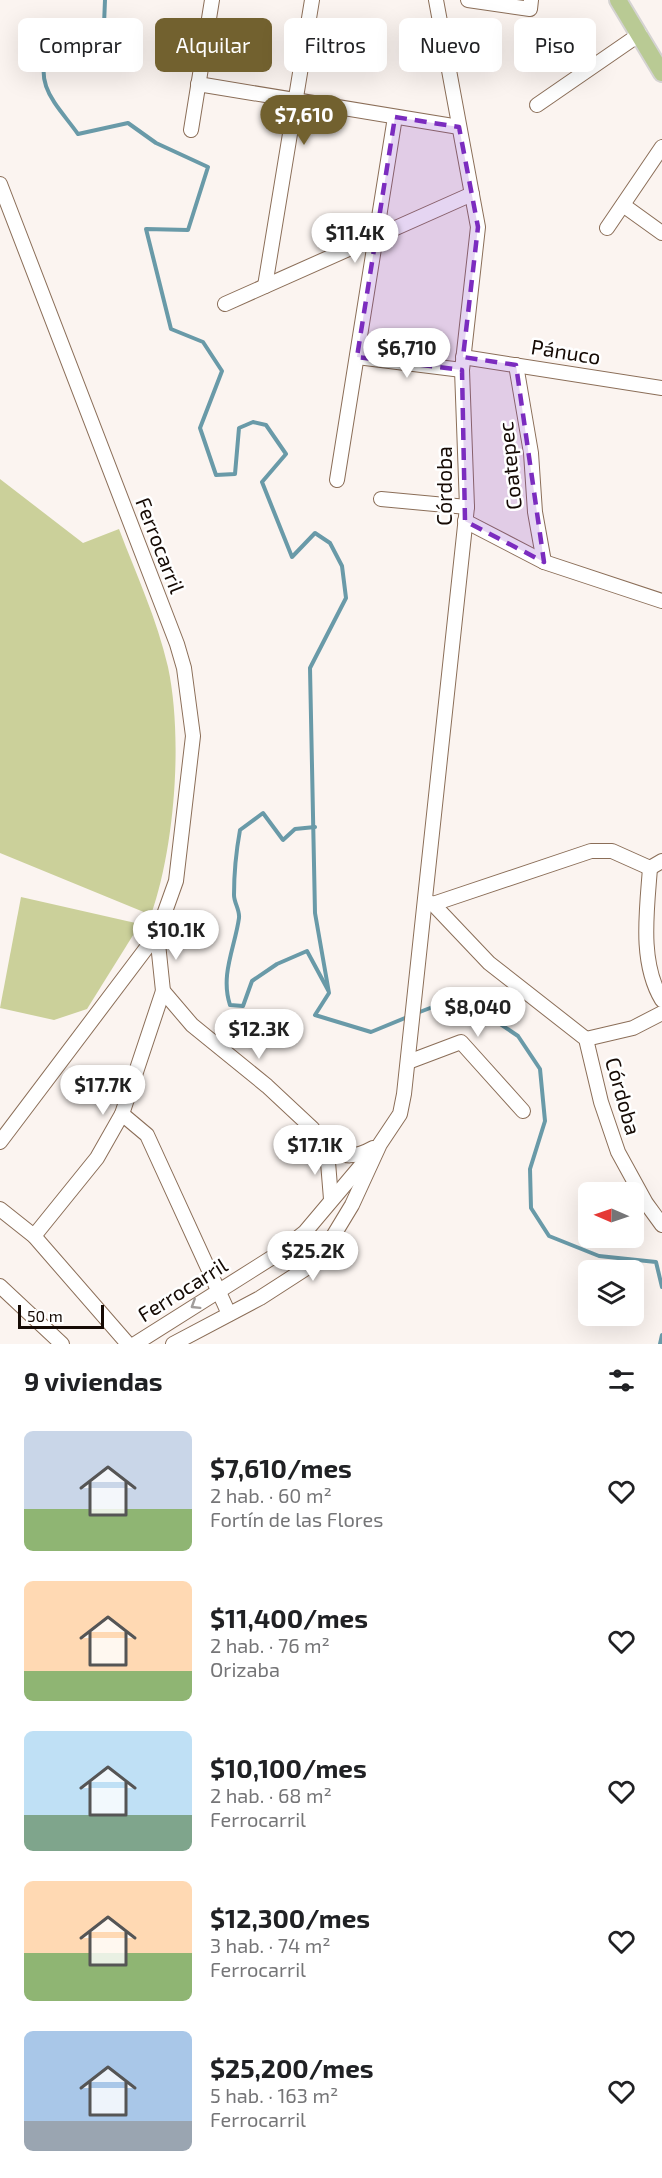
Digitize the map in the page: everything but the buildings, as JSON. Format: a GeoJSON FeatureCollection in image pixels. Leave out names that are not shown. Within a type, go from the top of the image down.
{"type":"FeatureCollection","features":[{"type":"Feature","properties":{"kind":"main road"},"geometry":{"type":"LineString","coordinates":[[618,0],[662,73]]}},
{"type":"Feature","properties":{"kind":"street"},"geometry":{"type":"LineString","coordinates":[[191,130],[212,0]]}},
{"type":"Feature","properties":{"kind":"street"},"geometry":{"type":"LineString","coordinates":[[265,286],[312,0]]}},
{"type":"Feature","properties":{"kind":"street","name":"Córdoba"},"geometry":{"type":"LineString","coordinates":[[411,1041],[417,976],[429,902],[467,507],[463,363],[478,227],[436,0]]}},
{"type":"Feature","properties":{"kind":"street"},"geometry":{"type":"LineString","coordinates":[[468,0],[530,5]]}},
{"type":"Feature","properties":{"kind":"street"},"geometry":{"type":"LineString","coordinates":[[537,105],[640,34]]}},
{"type":"Feature","properties":{"kind":"street"},"geometry":{"type":"LineString","coordinates":[[198,84],[459,127]]}},
{"type":"Feature","properties":{"kind":"street"},"geometry":{"type":"LineString","coordinates":[[338,480],[395,117]]}},
{"type":"Feature","properties":{"kind":"street"},"geometry":{"type":"LineString","coordinates":[[607,228],[662,147]]}},
{"type":"Feature","properties":{"kind":"street","name":"Ferrocarril"},"geometry":{"type":"LineString","coordinates":[[0,184],[177,644],[184,669],[193,736],[176,881],[157,934],[0,1142]]}},
{"type":"Feature","properties":{"kind":"street"},"geometry":{"type":"LineString","coordinates":[[225,304],[472,194]]}},
{"type":"Feature","properties":{"kind":"street"},"geometry":{"type":"LineString","coordinates":[[623,205],[662,233]]}},
{"type":"Feature","properties":{"kind":"street","name":"Pánuco"},"geometry":{"type":"LineString","coordinates":[[357,357],[516,365],[662,388]]}},
{"type":"Feature","properties":{"kind":"street","name":"Coatepec"},"geometry":{"type":"LineString","coordinates":[[516,365],[531,453],[535,512],[544,562]]}},
{"type":"Feature","properties":{"kind":"street"},"geometry":{"type":"LineString","coordinates":[[381,499],[467,507]]}},
{"type":"Feature","properties":{"kind":"street"},"geometry":{"type":"LineString","coordinates":[[465,521],[544,562],[662,601]]}},
{"type":"Feature","properties":{"kind":"street"},"geometry":{"type":"LineString","coordinates":[[429,902],[591,851],[612,851],[656,865],[646,930],[654,986],[662,1000]]}},
{"type":"Feature","properties":{"kind":"street","name":"Córdoba"},"geometry":{"type":"LineString","coordinates":[[429,902],[489,963],[586,1039],[601,1102],[618,1152],[646,1203],[662,1225]]}},
{"type":"Feature","properties":{"kind":"street","name":"Ferrocarril"},"geometry":{"type":"LineString","coordinates":[[157,934],[163,991]]}},
{"type":"Feature","properties":{"kind":"street"},"geometry":{"type":"LineString","coordinates":[[34,1236],[97,1158],[122,1114],[163,991]]}},
{"type":"Feature","properties":{"kind":"street"},"geometry":{"type":"LineString","coordinates":[[163,991],[192,1025],[267,1086],[312,1128],[327,1150],[331,1199]]}},
{"type":"Feature","properties":{"kind":"street","name":"Córdoba"},"geometry":{"type":"LineString","coordinates":[[586,1039],[633,1028],[662,1013]]}},
{"type":"Feature","properties":{"kind":"street","name":"Ferrocarril"},"geometry":{"type":"LineString","coordinates":[[135,1344],[276,1255],[305,1232],[380,1144],[400,1114],[411,1041]]}},
{"type":"Feature","properties":{"kind":"street"},"geometry":{"type":"LineString","coordinates":[[408,1062],[461,1042],[523,1111]]}},
{"type":"Feature","properties":{"kind":"street"},"geometry":{"type":"LineString","coordinates":[[122,1114],[147,1135],[220,1290],[229,1314]]}},
{"type":"Feature","properties":{"kind":"street"},"geometry":{"type":"LineString","coordinates":[[327,1150],[346,1157],[360,1156],[380,1144]]}},
{"type":"Feature","properties":{"kind":"street","name":"Ferrocarril"},"geometry":{"type":"LineString","coordinates":[[173,1344],[260,1298],[302,1271],[329,1243],[352,1205],[380,1144]]}},
{"type":"Feature","properties":{"kind":"street"},"geometry":{"type":"LineString","coordinates":[[0,1209],[34,1236],[128,1344]]}},
{"type":"Feature","properties":{"kind":"street"},"geometry":{"type":"LineString","coordinates":[[0,1286],[62,1344]]}},
{"type":"Feature","properties":{"kind":"highlighted area"},"geometry":{"type":"Polygon","coordinates":[[[395,117],[459,127],[478,227],[463,357],[516,365],[544,562],[465,521],[462,370],[357,357],[395,117]]]}},
{"type":"Feature","properties":{"kind":"green space"},"geometry":{"type":"Polygon","coordinates":[[[0,479],[83,543],[119,529],[152,614],[168,667],[173,695],[176,758],[166,857],[151,915],[0,853],[0,479]]]}},
{"type":"Feature","properties":{"kind":"green space"},"geometry":{"type":"Polygon","coordinates":[[[21,897],[140,924],[87,1009],[54,1020],[0,1008],[21,897]]]}},
{"type":"Feature","properties":{"kind":"waterway"},"geometry":{"type":"LineString","coordinates":[[105,0],[104,25],[48,44],[43,72],[49,93],[78,134],[128,123],[156,143],[208,167],[188,230],[146,229],[171,329],[203,342],[222,371],[200,428],[216,475],[235,474],[239,428],[253,422],[266,425],[286,454],[262,482],[292,557],[315,533],[330,543],[342,566],[346,598],[310,668],[315,913],[329,993],[315,1015],[371,1032],[410,1016]]}},
{"type":"Feature","properties":{"kind":"waterway"},"geometry":{"type":"LineString","coordinates":[[315,827],[295,829],[283,840],[263,813],[240,830],[234,895],[239,918],[227,972],[227,994],[230,1005],[243,1006],[252,981],[277,964],[307,951],[328,990]]}},
{"type":"Feature","properties":{"kind":"waterway"},"geometry":{"type":"LineString","coordinates":[[417,1013],[438,1005],[481,1011],[518,1036],[540,1069],[545,1121],[530,1169],[531,1208],[549,1236],[599,1256],[656,1262],[662,1287]]}},
{"type":"Feature","properties":{"kind":"waterway"},"geometry":{"type":"LineString","coordinates":[[660,1344],[662,1335]]}}]}
